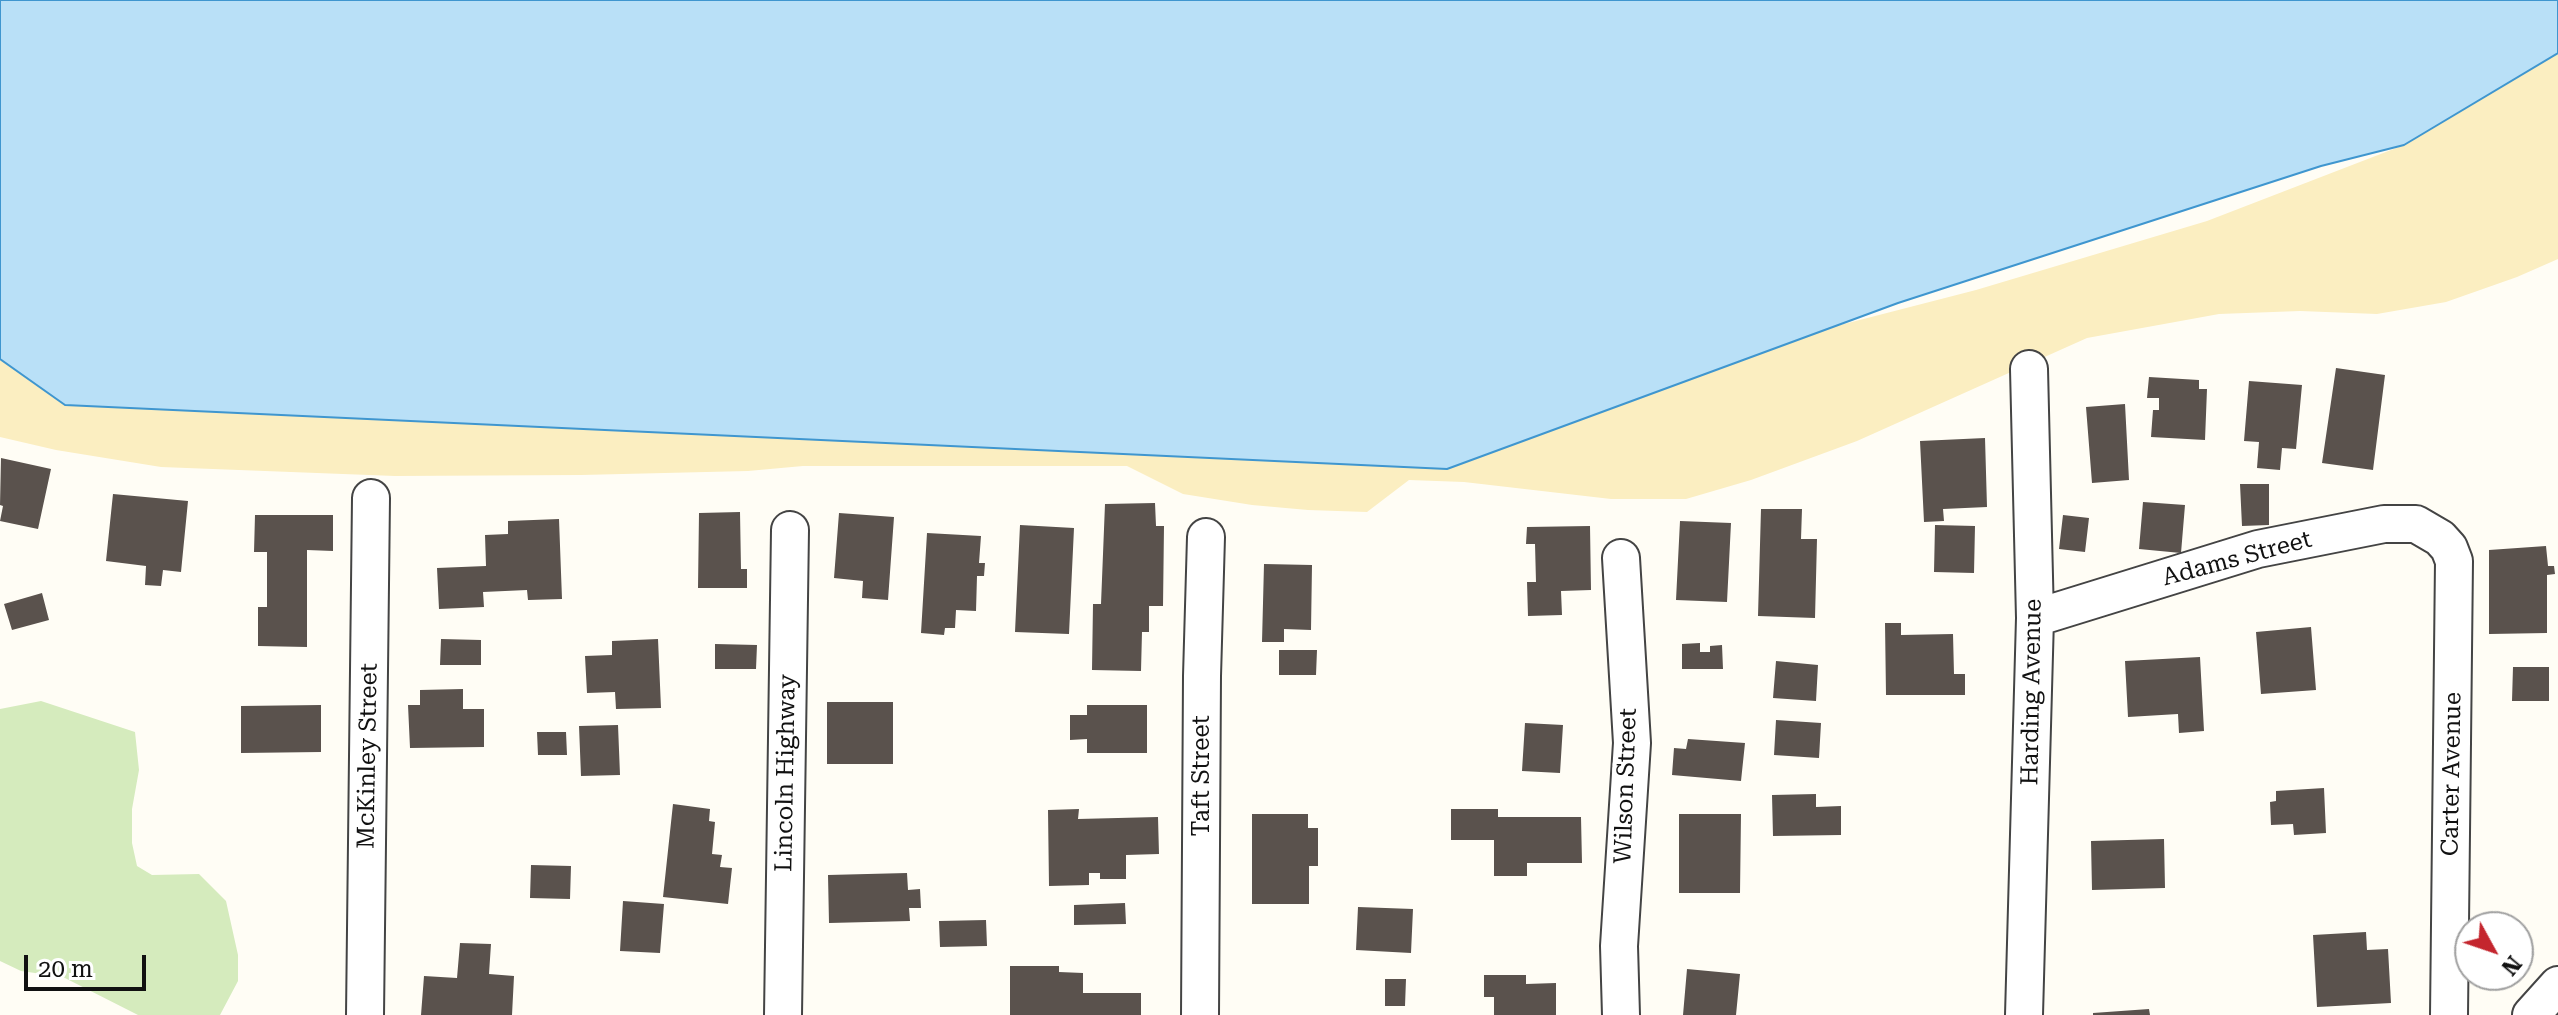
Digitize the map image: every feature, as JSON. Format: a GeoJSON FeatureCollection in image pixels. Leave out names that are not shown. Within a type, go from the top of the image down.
{"type":"FeatureCollection","features":[{"type":"Feature","properties":{"kind":"street","name":"Harding Avenue"},"geometry":{"type":"LineString","coordinates":[[2024,1015],[2035,618],[2029,369]]}},
{"type":"Feature","properties":{"kind":"street","name":"McKinley Street"},"geometry":{"type":"LineString","coordinates":[[365,1015],[371,498]]}},
{"type":"Feature","properties":{"kind":"street","name":"Adams Street"},"geometry":{"type":"LineString","coordinates":[[2035,618],[2272,546],[2384,524],[2416,524],[2440,538]]}},
{"type":"Feature","properties":{"kind":"street","name":"Lincoln Highway"},"geometry":{"type":"LineString","coordinates":[[783,1015],[790,530]]}},
{"type":"Feature","properties":{"kind":"street","name":"Taft Street"},"geometry":{"type":"LineString","coordinates":[[1200,1015],[1206,537]]}},
{"type":"Feature","properties":{"kind":"street","name":"Carter Avenue"},"geometry":{"type":"LineString","coordinates":[[2440,538],[2449,548],[2454,561],[2449,1015]]}},
{"type":"Feature","properties":{"kind":"street","name":"Wilson Street"},"geometry":{"type":"LineString","coordinates":[[1621,558],[1632,743],[1619,946],[1621,1015]]}},
{"type":"Feature","properties":{"kind":"street"},"geometry":{"type":"LineString","coordinates":[[2531,1015],[2558,985]]}},
{"type":"Feature","properties":{"kind":"green space"},"geometry":{"type":"Polygon","coordinates":[[[41,701],[135,732],[139,770],[132,809],[132,843],[137,866],[152,875],[199,874],[226,901],[238,955],[238,981],[220,1015],[138,1015],[63,977],[21,971],[0,961],[0,709],[41,701]]]}},
{"type":"Feature","properties":{"kind":"sand"},"geometry":{"type":"Polygon","coordinates":[[[2558,53],[2558,259],[2446,302],[2377,314],[2300,311],[2219,314],[2087,338],[1857,441],[1751,480],[1686,499],[1611,499],[1464,482],[1409,480],[1367,512],[1308,510],[1183,494],[1127,466],[803,466],[748,471],[395,476],[161,467],[56,450],[0,437],[0,290],[1782,340],[1976,290],[2207,221],[2404,145],[2558,53]]]}},
{"type":"Feature","properties":{"kind":"water"},"geometry":{"type":"Polygon","coordinates":[[[0,0],[2558,0],[2558,53],[2404,145],[2321,166],[1898,303],[1447,469],[65,405],[0,359],[0,0]]]}},
{"type":"Feature","properties":{"kind":"building"},"geometry":{"type":"Polygon","coordinates":[[[2336,368],[2385,375],[2373,470],[2322,463],[2336,368]]]}},
{"type":"Feature","properties":{"kind":"building"},"geometry":{"type":"Polygon","coordinates":[[[2149,377],[2199,380],[2199,389],[2207,389],[2205,440],[2151,437],[2153,410],[2159,410],[2159,398],[2147,398],[2149,377]]]}},
{"type":"Feature","properties":{"kind":"building"},"geometry":{"type":"Polygon","coordinates":[[[2249,381],[2302,385],[2296,449],[2282,448],[2280,470],[2257,468],[2259,442],[2244,441],[2249,381]]]}},
{"type":"Feature","properties":{"kind":"building"},"geometry":{"type":"Polygon","coordinates":[[[2125,404],[2129,480],[2092,483],[2086,407],[2125,404]]]}},
{"type":"Feature","properties":{"kind":"building"},"geometry":{"type":"Polygon","coordinates":[[[1985,438],[1987,507],[1943,509],[1944,521],[1924,522],[1920,441],[1985,438]]]}},
{"type":"Feature","properties":{"kind":"building"},"geometry":{"type":"Polygon","coordinates":[[[1,458],[51,469],[38,529],[0,521],[3,506],[0,505],[1,458]]]}},
{"type":"Feature","properties":{"kind":"building"},"geometry":{"type":"Polygon","coordinates":[[[2240,484],[2269,484],[2269,525],[2242,526],[2240,484]]]}},
{"type":"Feature","properties":{"kind":"building"},"geometry":{"type":"Polygon","coordinates":[[[113,494],[188,501],[181,572],[163,570],[161,586],[145,585],[146,566],[106,561],[113,494]]]}},
{"type":"Feature","properties":{"kind":"building"},"geometry":{"type":"Polygon","coordinates":[[[2143,502],[2185,505],[2181,553],[2139,549],[2143,502]]]}},
{"type":"Feature","properties":{"kind":"building"},"geometry":{"type":"Polygon","coordinates":[[[1155,503],[1156,526],[1164,526],[1163,606],[1149,606],[1149,632],[1142,632],[1141,671],[1092,670],[1093,604],[1101,604],[1105,504],[1155,503]]]}},
{"type":"Feature","properties":{"kind":"building"},"geometry":{"type":"Polygon","coordinates":[[[1761,509],[1802,509],[1801,539],[1817,539],[1815,618],[1758,616],[1761,509]]]}},
{"type":"Feature","properties":{"kind":"building"},"geometry":{"type":"Polygon","coordinates":[[[740,512],[741,569],[747,569],[747,588],[698,588],[699,513],[740,512]]]}},
{"type":"Feature","properties":{"kind":"building"},"geometry":{"type":"Polygon","coordinates":[[[839,513],[894,517],[888,600],[862,598],[863,581],[834,578],[839,513]]]}},
{"type":"Feature","properties":{"kind":"building"},"geometry":{"type":"Polygon","coordinates":[[[255,515],[333,515],[333,551],[307,550],[307,647],[258,646],[258,607],[267,607],[267,552],[254,552],[255,515]]]}},
{"type":"Feature","properties":{"kind":"building"},"geometry":{"type":"Polygon","coordinates":[[[2063,515],[2089,518],[2085,552],[2059,549],[2063,515]]]}},
{"type":"Feature","properties":{"kind":"building"},"geometry":{"type":"Polygon","coordinates":[[[559,519],[562,599],[528,600],[527,590],[483,592],[484,607],[439,609],[437,568],[486,566],[485,535],[508,534],[508,521],[559,519]]]}},
{"type":"Feature","properties":{"kind":"building"},"geometry":{"type":"Polygon","coordinates":[[[1680,521],[1731,523],[1727,602],[1676,600],[1680,521]]]}},
{"type":"Feature","properties":{"kind":"building"},"geometry":{"type":"Polygon","coordinates":[[[1020,525],[1074,528],[1069,634],[1015,632],[1020,525]]]}},
{"type":"Feature","properties":{"kind":"building"},"geometry":{"type":"Polygon","coordinates":[[[1935,525],[1975,526],[1974,573],[1934,572],[1935,525]]]}},
{"type":"Feature","properties":{"kind":"building"},"geometry":{"type":"Polygon","coordinates":[[[1590,526],[1591,590],[1561,591],[1562,615],[1528,616],[1527,582],[1536,582],[1535,544],[1526,544],[1527,527],[1590,526]]]}},
{"type":"Feature","properties":{"kind":"building"},"geometry":{"type":"Polygon","coordinates":[[[927,533],[981,536],[979,563],[985,563],[984,576],[977,576],[976,611],[956,610],[955,628],[945,628],[944,635],[921,633],[927,533]]]}},
{"type":"Feature","properties":{"kind":"building"},"geometry":{"type":"Polygon","coordinates":[[[2546,546],[2548,566],[2554,566],[2555,574],[2547,575],[2547,633],[2489,634],[2489,550],[2546,546]]]}},
{"type":"Feature","properties":{"kind":"building"},"geometry":{"type":"Polygon","coordinates":[[[1264,564],[1312,565],[1311,630],[1284,629],[1284,642],[1262,642],[1264,564]]]}},
{"type":"Feature","properties":{"kind":"building"},"geometry":{"type":"Polygon","coordinates":[[[42,593],[49,620],[12,630],[4,604],[42,593]]]}},
{"type":"Feature","properties":{"kind":"building"},"geometry":{"type":"Polygon","coordinates":[[[1885,623],[1901,623],[1901,635],[1953,634],[1954,674],[1965,674],[1965,695],[1886,695],[1885,623]]]}},
{"type":"Feature","properties":{"kind":"building"},"geometry":{"type":"Polygon","coordinates":[[[2311,627],[2316,690],[2261,694],[2256,632],[2311,627]]]}},
{"type":"Feature","properties":{"kind":"building"},"geometry":{"type":"Polygon","coordinates":[[[441,639],[481,640],[481,665],[440,665],[441,639]]]}},
{"type":"Feature","properties":{"kind":"building"},"geometry":{"type":"Polygon","coordinates":[[[658,639],[661,708],[616,709],[615,692],[587,693],[585,656],[612,655],[612,641],[658,639]]]}},
{"type":"Feature","properties":{"kind":"building"},"geometry":{"type":"Polygon","coordinates":[[[1700,643],[1700,652],[1710,652],[1710,646],[1722,645],[1723,669],[1682,669],[1682,644],[1700,643]]]}},
{"type":"Feature","properties":{"kind":"building"},"geometry":{"type":"Polygon","coordinates":[[[715,644],[757,645],[756,669],[715,669],[715,644]]]}},
{"type":"Feature","properties":{"kind":"building"},"geometry":{"type":"Polygon","coordinates":[[[1279,650],[1317,650],[1316,675],[1279,675],[1279,650]]]}},
{"type":"Feature","properties":{"kind":"building"},"geometry":{"type":"Polygon","coordinates":[[[2200,657],[2204,731],[2179,733],[2178,714],[2128,717],[2125,661],[2200,657]]]}},
{"type":"Feature","properties":{"kind":"building"},"geometry":{"type":"Polygon","coordinates":[[[1776,661],[1818,665],[1816,701],[1773,698],[1776,661]]]}},
{"type":"Feature","properties":{"kind":"building"},"geometry":{"type":"Polygon","coordinates":[[[2513,667],[2549,667],[2549,701],[2512,701],[2513,667]]]}},
{"type":"Feature","properties":{"kind":"building"},"geometry":{"type":"Polygon","coordinates":[[[463,689],[463,709],[484,709],[484,747],[410,748],[408,705],[420,705],[420,690],[463,689]]]}},
{"type":"Feature","properties":{"kind":"building"},"geometry":{"type":"Polygon","coordinates":[[[827,702],[893,702],[893,764],[827,764],[827,702]]]}},
{"type":"Feature","properties":{"kind":"building"},"geometry":{"type":"Polygon","coordinates":[[[321,705],[321,752],[241,753],[241,706],[321,705]]]}},
{"type":"Feature","properties":{"kind":"building"},"geometry":{"type":"Polygon","coordinates":[[[1087,705],[1147,705],[1147,753],[1087,753],[1087,739],[1070,740],[1070,715],[1087,715],[1087,705]]]}},
{"type":"Feature","properties":{"kind":"building"},"geometry":{"type":"Polygon","coordinates":[[[1776,720],[1821,723],[1819,758],[1774,755],[1776,720]]]}},
{"type":"Feature","properties":{"kind":"building"},"geometry":{"type":"Polygon","coordinates":[[[1525,723],[1563,725],[1560,773],[1522,771],[1525,723]]]}},
{"type":"Feature","properties":{"kind":"building"},"geometry":{"type":"Polygon","coordinates":[[[618,725],[620,775],[581,776],[579,726],[618,725]]]}},
{"type":"Feature","properties":{"kind":"building"},"geometry":{"type":"Polygon","coordinates":[[[537,732],[566,732],[567,755],[538,755],[537,732]]]}},
{"type":"Feature","properties":{"kind":"building"},"geometry":{"type":"Polygon","coordinates":[[[1688,739],[1745,743],[1741,781],[1672,775],[1674,748],[1686,749],[1688,739]]]}},
{"type":"Feature","properties":{"kind":"building"},"geometry":{"type":"Polygon","coordinates":[[[2324,788],[2326,833],[2294,835],[2293,824],[2271,825],[2270,802],[2276,801],[2276,791],[2324,788]]]}},
{"type":"Feature","properties":{"kind":"building"},"geometry":{"type":"Polygon","coordinates":[[[1816,794],[1816,807],[1841,806],[1841,835],[1773,836],[1772,795],[1816,794]]]}},
{"type":"Feature","properties":{"kind":"building"},"geometry":{"type":"Polygon","coordinates":[[[673,804],[710,809],[709,821],[715,822],[712,854],[722,855],[720,867],[732,868],[728,904],[663,897],[673,804]]]}},
{"type":"Feature","properties":{"kind":"building"},"geometry":{"type":"Polygon","coordinates":[[[1079,809],[1078,819],[1158,817],[1159,854],[1126,855],[1126,879],[1100,879],[1100,873],[1089,873],[1089,885],[1049,886],[1048,810],[1079,809]]]}},
{"type":"Feature","properties":{"kind":"building"},"geometry":{"type":"Polygon","coordinates":[[[1451,809],[1498,809],[1498,817],[1581,817],[1582,863],[1527,863],[1527,876],[1494,876],[1494,840],[1451,840],[1451,809]]]}},
{"type":"Feature","properties":{"kind":"building"},"geometry":{"type":"Polygon","coordinates":[[[1252,814],[1308,814],[1308,828],[1318,828],[1318,866],[1309,866],[1309,904],[1252,904],[1252,814]]]}},
{"type":"Feature","properties":{"kind":"building"},"geometry":{"type":"Polygon","coordinates":[[[1679,814],[1741,814],[1740,893],[1679,893],[1679,814]]]}},
{"type":"Feature","properties":{"kind":"building"},"geometry":{"type":"Polygon","coordinates":[[[2164,839],[2165,888],[2092,890],[2091,841],[2164,839]]]}},
{"type":"Feature","properties":{"kind":"building"},"geometry":{"type":"Polygon","coordinates":[[[531,865],[571,866],[570,899],[530,898],[531,865]]]}},
{"type":"Feature","properties":{"kind":"building"},"geometry":{"type":"Polygon","coordinates":[[[907,873],[908,890],[920,889],[921,908],[909,908],[910,921],[829,923],[828,875],[907,873]]]}},
{"type":"Feature","properties":{"kind":"building"},"geometry":{"type":"Polygon","coordinates":[[[623,901],[664,904],[660,953],[620,951],[623,901]]]}},
{"type":"Feature","properties":{"kind":"building"},"geometry":{"type":"Polygon","coordinates":[[[1125,903],[1126,924],[1074,925],[1074,905],[1125,903]]]}},
{"type":"Feature","properties":{"kind":"building"},"geometry":{"type":"Polygon","coordinates":[[[1358,907],[1413,909],[1411,953],[1356,950],[1358,907]]]}},
{"type":"Feature","properties":{"kind":"building"},"geometry":{"type":"Polygon","coordinates":[[[986,920],[987,946],[940,947],[939,921],[986,920]]]}},
{"type":"Feature","properties":{"kind":"building"},"geometry":{"type":"Polygon","coordinates":[[[2366,932],[2367,950],[2388,949],[2391,1003],[2317,1007],[2313,935],[2366,932]]]}},
{"type":"Feature","properties":{"kind":"building"},"geometry":{"type":"Polygon","coordinates":[[[460,943],[491,944],[489,974],[514,976],[512,1015],[421,1015],[424,976],[457,978],[460,943]]]}},
{"type":"Feature","properties":{"kind":"building"},"geometry":{"type":"Polygon","coordinates":[[[1010,966],[1059,966],[1059,972],[1083,973],[1083,993],[1141,993],[1141,1015],[1010,1015],[1010,966]]]}},
{"type":"Feature","properties":{"kind":"building"},"geometry":{"type":"Polygon","coordinates":[[[1687,969],[1740,974],[1736,1015],[1683,1015],[1687,969]]]}},
{"type":"Feature","properties":{"kind":"building"},"geometry":{"type":"Polygon","coordinates":[[[1484,975],[1526,975],[1526,984],[1556,983],[1556,1015],[1494,1015],[1494,997],[1484,997],[1484,975]]]}},
{"type":"Feature","properties":{"kind":"building"},"geometry":{"type":"Polygon","coordinates":[[[1385,979],[1406,979],[1405,1006],[1385,1006],[1385,979]]]}},
{"type":"Feature","properties":{"kind":"building"},"geometry":{"type":"Polygon","coordinates":[[[2149,1009],[2150,1015],[2093,1015],[2093,1013],[2149,1009]]]}}]}
